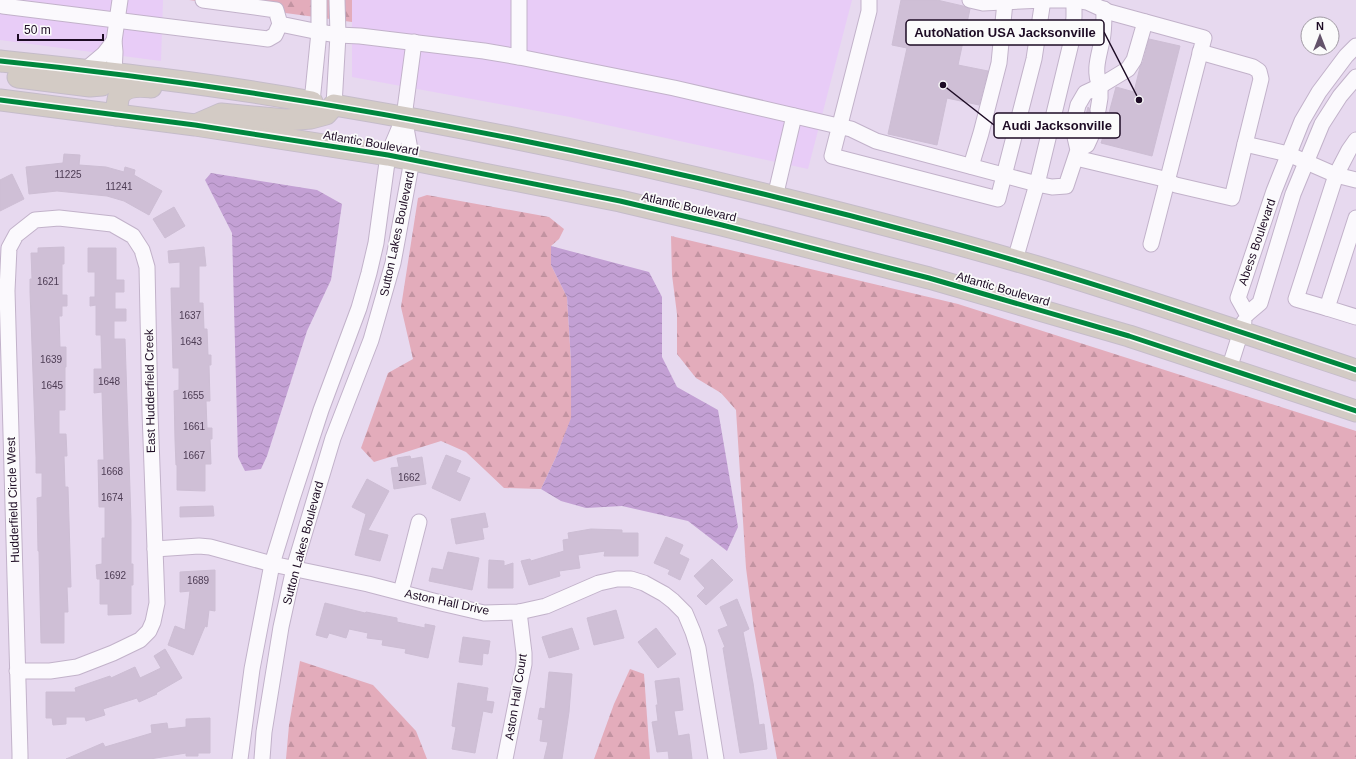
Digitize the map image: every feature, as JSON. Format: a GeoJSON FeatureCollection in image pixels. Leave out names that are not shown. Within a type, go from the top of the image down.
{"type":"FeatureCollection","features":[{"type":"Feature","properties":{"kind":"highway"},"geometry":{"type":"LineString","coordinates":[[0,61],[223,88],[312,102]]}},
{"type":"Feature","properties":{"kind":"highway"},"geometry":{"type":"LineString","coordinates":[[0,75],[90,86],[102,85],[114,74]]}},
{"type":"Feature","properties":{"kind":"highway"},"geometry":{"type":"LineString","coordinates":[[116,115],[119,96],[125,90],[137,85],[197,93],[223,88]]}},
{"type":"Feature","properties":{"kind":"highway","name":"Atlantic Boulevard"},"geometry":{"type":"LineString","coordinates":[[0,100],[196,125],[388,155],[620,201],[826,251],[1028,306],[1129,336],[1356,411]]}},
{"type":"Feature","properties":{"kind":"highway"},"geometry":{"type":"LineString","coordinates":[[196,125],[221,114],[286,120],[311,118],[326,114],[334,106],[404,117],[629,163],[775,197],[936,238],[1140,298],[1244,323],[1356,370]]}},
{"type":"Feature","properties":{"kind":"street"},"geometry":{"type":"LineString","coordinates":[[2,0],[3,6],[268,39],[275,35],[278,11]]}},
{"type":"Feature","properties":{"kind":"street"},"geometry":{"type":"LineString","coordinates":[[114,74],[114,41],[120,0]]}},
{"type":"Feature","properties":{"kind":"street"},"geometry":{"type":"LineString","coordinates":[[203,0],[278,11],[319,32],[484,51],[674,88],[839,126],[850,129],[876,141],[1052,187],[1066,186],[1077,154],[1074,122],[1078,105],[1086,93],[1128,69],[1134,60],[1145,22]]}},
{"type":"Feature","properties":{"kind":"street"},"geometry":{"type":"LineString","coordinates":[[312,102],[319,32],[319,0]]}},
{"type":"Feature","properties":{"kind":"street"},"geometry":{"type":"LineString","coordinates":[[334,106],[338,35],[338,0]]}},
{"type":"Feature","properties":{"kind":"street"},"geometry":{"type":"LineString","coordinates":[[519,0],[519,57]]}},
{"type":"Feature","properties":{"kind":"street"},"geometry":{"type":"LineString","coordinates":[[869,0],[869,11],[832,156],[998,199],[1034,59],[1043,0]]}},
{"type":"Feature","properties":{"kind":"street"},"geometry":{"type":"LineString","coordinates":[[970,0],[983,3],[1068,0]]}},
{"type":"Feature","properties":{"kind":"street"},"geometry":{"type":"LineString","coordinates":[[1015,260],[1037,184],[1072,39],[1074,0],[1087,2],[1145,22],[1204,38],[1151,244]]}},
{"type":"Feature","properties":{"kind":"street"},"geometry":{"type":"LineString","coordinates":[[971,166],[999,63],[1005,2]]}},
{"type":"Feature","properties":{"kind":"street"},"geometry":{"type":"LineString","coordinates":[[1098,110],[1100,86],[1097,78],[1096,66],[1103,34],[1104,9]]}},
{"type":"Feature","properties":{"kind":"street"},"geometry":{"type":"LineString","coordinates":[[84,70],[104,54],[114,41]]}},
{"type":"Feature","properties":{"kind":"street"},"geometry":{"type":"LineString","coordinates":[[404,117],[414,42]]}},
{"type":"Feature","properties":{"kind":"street","name":"Abess Boulevard"},"geometry":{"type":"LineString","coordinates":[[1244,323],[1238,298],[1288,154],[1302,121],[1319,92],[1346,56],[1356,46]]}},
{"type":"Feature","properties":{"kind":"street"},"geometry":{"type":"LineString","coordinates":[[1077,154],[1160,178],[1176,185],[1232,198],[1261,79],[1259,71],[1253,67],[1200,52]]}},
{"type":"Feature","properties":{"kind":"street","name":"Abess Boulevard"},"geometry":{"type":"LineString","coordinates":[[1244,323],[1260,302],[1294,194],[1322,124],[1340,96],[1356,77]]}},
{"type":"Feature","properties":{"kind":"street"},"geometry":{"type":"LineString","coordinates":[[775,197],[794,116]]}},
{"type":"Feature","properties":{"kind":"street","name":"Sutton Lakes Boulevard"},"geometry":{"type":"LineString","coordinates":[[240,759],[252,669],[272,564],[292,499],[369,273],[376,243],[388,155],[404,117]]}},
{"type":"Feature","properties":{"kind":"street","name":"Sutton Lakes Boulevard"},"geometry":{"type":"LineString","coordinates":[[262,759],[265,725],[281,627],[294,568],[333,438],[372,340],[392,270],[412,160],[404,117]]}},
{"type":"Feature","properties":{"kind":"street"},"geometry":{"type":"LineString","coordinates":[[1077,154],[1087,145],[1092,134]]}},
{"type":"Feature","properties":{"kind":"street"},"geometry":{"type":"LineString","coordinates":[[1356,140],[1336,175],[1296,299],[1356,317]]}},
{"type":"Feature","properties":{"kind":"street"},"geometry":{"type":"LineString","coordinates":[[1245,144],[1288,154],[1336,175],[1356,180]]}},
{"type":"Feature","properties":{"kind":"street","name":"Hudderfield Circle West"},"geometry":{"type":"LineString","coordinates":[[20,759],[7,291],[9,248],[16,235],[27,225],[35,220],[44,218],[112,224],[133,236]]}},
{"type":"Feature","properties":{"kind":"street"},"geometry":{"type":"LineString","coordinates":[[1327,308],[1351,251],[1356,218]]}},
{"type":"Feature","properties":{"kind":"street","name":"East Hudderfield Creek"},"geometry":{"type":"LineString","coordinates":[[17,671],[50,671],[77,667],[113,653],[140,640],[149,631],[153,622],[157,603],[150,412],[147,267],[142,250],[133,236]]}},
{"type":"Feature","properties":{"kind":"street"},"geometry":{"type":"LineString","coordinates":[[1230,369],[1244,323]]}},
{"type":"Feature","properties":{"kind":"street"},"geometry":{"type":"LineString","coordinates":[[335,374],[356,380]]}},
{"type":"Feature","properties":{"kind":"street"},"geometry":{"type":"LineString","coordinates":[[400,592],[419,522]]}},
{"type":"Feature","properties":{"kind":"street","name":"Aston Hall Drive"},"geometry":{"type":"LineString","coordinates":[[155,549],[199,546],[210,547],[272,564],[400,592],[484,613],[519,612],[546,606],[599,583],[617,579],[631,579],[644,583],[664,594],[673,601],[685,613],[693,632],[698,648],[716,759]]}},
{"type":"Feature","properties":{"kind":"street","name":"Aston Hall Court"},"geometry":{"type":"LineString","coordinates":[[505,759],[524,664],[519,612]]}},
{"type":"Feature","properties":{"kind":"shaded area"},"geometry":{"type":"Polygon","coordinates":[[[0,0],[163,0],[161,61],[0,40],[0,0]]]}},
{"type":"Feature","properties":{"kind":"shaded area"},"geometry":{"type":"Polygon","coordinates":[[[352,0],[852,0],[808,169],[570,117],[352,77],[352,0]]]}},
{"type":"Feature","properties":{"kind":"green space"},"geometry":{"type":"Polygon","coordinates":[[[189,0],[352,0],[352,22],[189,0]]]}},
{"type":"Feature","properties":{"kind":"green space"},"geometry":{"type":"Polygon","coordinates":[[[427,195],[549,217],[564,229],[559,239],[551,246],[551,265],[567,297],[571,361],[571,419],[541,489],[504,488],[466,452],[441,441],[374,462],[361,448],[388,373],[413,359],[401,307],[418,198],[427,195]]]}},
{"type":"Feature","properties":{"kind":"green space"},"geometry":{"type":"Polygon","coordinates":[[[671,236],[958,304],[1356,431],[1356,759],[777,759],[754,629],[746,568],[736,410],[721,393],[696,378],[677,354],[677,314],[672,275],[671,236]]]}},
{"type":"Feature","properties":{"kind":"green space"},"geometry":{"type":"Polygon","coordinates":[[[300,661],[373,685],[416,731],[427,759],[286,759],[289,725],[300,661]]]}},
{"type":"Feature","properties":{"kind":"green space"},"geometry":{"type":"Polygon","coordinates":[[[630,669],[644,674],[650,759],[594,759],[614,704],[630,669]]]}},
{"type":"Feature","properties":{"kind":"water"},"geometry":{"type":"Polygon","coordinates":[[[211,173],[317,190],[342,204],[331,280],[307,331],[267,456],[261,469],[245,471],[238,457],[232,233],[205,180],[211,173]]]}},
{"type":"Feature","properties":{"kind":"water"},"geometry":{"type":"Polygon","coordinates":[[[551,246],[649,272],[662,297],[662,357],[677,387],[718,410],[738,527],[727,551],[688,521],[622,506],[586,508],[561,501],[541,489],[556,457],[571,418],[571,361],[567,297],[551,265],[551,246]]]}},
{"type":"Feature","properties":{"kind":"building"},"geometry":{"type":"Polygon","coordinates":[[[901,0],[937,0],[970,9],[958,65],[988,71],[979,105],[947,98],[937,145],[888,134],[907,48],[892,45],[901,0]]]}},
{"type":"Feature","properties":{"kind":"building"},"geometry":{"type":"Polygon","coordinates":[[[1149,39],[1180,46],[1152,156],[1101,143],[1103,137],[1100,137],[1101,133],[1099,128],[1091,125],[1086,127],[1084,131],[1083,126],[1088,107],[1090,114],[1096,119],[1102,118],[1107,112],[1109,113],[1116,87],[1134,92],[1149,39]]]}},
{"type":"Feature","properties":{"kind":"building"},"geometry":{"type":"Polygon","coordinates":[[[64,154],[80,155],[79,165],[106,167],[124,172],[125,167],[135,170],[134,175],[162,191],[149,215],[124,201],[107,196],[57,191],[29,194],[26,167],[63,163],[64,154]]]}},
{"type":"Feature","properties":{"kind":"building"},"geometry":{"type":"Polygon","coordinates":[[[12,174],[24,199],[0,211],[0,180],[12,174]]]}},
{"type":"Feature","properties":{"kind":"building"},"geometry":{"type":"Polygon","coordinates":[[[174,207],[185,226],[165,238],[153,219],[174,207]]]}},
{"type":"Feature","properties":{"kind":"building"},"geometry":{"type":"Polygon","coordinates":[[[64,247],[64,264],[62,264],[62,295],[67,295],[67,306],[62,306],[62,316],[59,316],[60,347],[66,347],[65,410],[59,410],[59,434],[66,434],[67,456],[64,456],[65,487],[68,487],[71,587],[67,587],[68,612],[64,612],[64,643],[41,643],[37,498],[42,497],[42,473],[36,473],[30,291],[30,279],[32,279],[31,253],[38,253],[38,248],[64,247]]]}},
{"type":"Feature","properties":{"kind":"building"},"geometry":{"type":"Polygon","coordinates":[[[204,247],[206,266],[199,266],[199,303],[203,303],[204,329],[207,329],[208,355],[211,355],[211,365],[209,365],[210,401],[206,401],[207,428],[212,428],[212,439],[210,439],[211,464],[205,464],[205,491],[177,490],[174,391],[179,390],[179,368],[173,368],[171,288],[180,288],[180,262],[169,263],[168,251],[204,247]]]}},
{"type":"Feature","properties":{"kind":"building"},"geometry":{"type":"Polygon","coordinates":[[[88,248],[116,248],[116,280],[124,280],[124,292],[115,292],[115,309],[126,309],[126,321],[114,321],[114,339],[125,339],[131,564],[133,564],[131,614],[108,615],[108,604],[100,604],[100,579],[97,579],[96,565],[102,564],[102,538],[105,538],[105,507],[99,507],[98,460],[104,460],[102,392],[94,393],[94,369],[102,369],[101,335],[96,335],[96,305],[90,306],[90,297],[95,297],[95,272],[88,272],[88,248]]]}},
{"type":"Feature","properties":{"kind":"building"},"geometry":{"type":"Polygon","coordinates":[[[446,455],[461,461],[456,472],[470,478],[460,501],[432,488],[446,455]]]}},
{"type":"Feature","properties":{"kind":"building"},"geometry":{"type":"Polygon","coordinates":[[[410,456],[411,459],[422,457],[426,484],[394,489],[391,468],[399,467],[397,458],[410,456]]]}},
{"type":"Feature","properties":{"kind":"building"},"geometry":{"type":"Polygon","coordinates":[[[367,479],[389,491],[368,530],[388,535],[380,561],[355,555],[366,514],[352,507],[367,479]]]}},
{"type":"Feature","properties":{"kind":"building"},"geometry":{"type":"Polygon","coordinates":[[[213,506],[214,516],[180,517],[180,507],[213,506]]]}},
{"type":"Feature","properties":{"kind":"building"},"geometry":{"type":"Polygon","coordinates":[[[485,513],[488,527],[482,528],[484,539],[456,544],[451,519],[485,513]]]}},
{"type":"Feature","properties":{"kind":"building"},"geometry":{"type":"Polygon","coordinates":[[[591,529],[622,530],[622,533],[638,533],[638,556],[604,556],[605,551],[578,555],[580,568],[559,571],[560,576],[529,585],[521,561],[530,559],[531,561],[564,551],[563,540],[569,539],[568,533],[591,529]]]}},
{"type":"Feature","properties":{"kind":"building"},"geometry":{"type":"Polygon","coordinates":[[[666,537],[683,545],[679,554],[689,559],[680,580],[668,574],[670,570],[654,563],[666,537]]]}},
{"type":"Feature","properties":{"kind":"building"},"geometry":{"type":"Polygon","coordinates":[[[448,552],[479,558],[472,590],[429,581],[432,568],[443,570],[448,552]]]}},
{"type":"Feature","properties":{"kind":"building"},"geometry":{"type":"Polygon","coordinates":[[[712,559],[733,580],[706,605],[697,596],[705,588],[694,576],[712,559]]]}},
{"type":"Feature","properties":{"kind":"building"},"geometry":{"type":"Polygon","coordinates":[[[489,560],[504,561],[504,566],[513,563],[513,588],[488,588],[489,560]]]}},
{"type":"Feature","properties":{"kind":"building"},"geometry":{"type":"Polygon","coordinates":[[[215,570],[215,611],[209,610],[207,627],[205,626],[193,655],[168,645],[175,626],[185,630],[190,591],[180,592],[180,572],[215,570]]]}},
{"type":"Feature","properties":{"kind":"building"},"geometry":{"type":"Polygon","coordinates":[[[737,599],[749,629],[743,632],[753,683],[759,725],[764,724],[767,749],[740,753],[723,648],[725,647],[718,630],[728,626],[720,607],[737,599]]]}},
{"type":"Feature","properties":{"kind":"building"},"geometry":{"type":"Polygon","coordinates":[[[325,603],[365,613],[397,618],[397,622],[425,628],[425,624],[435,626],[428,658],[405,653],[406,649],[382,645],[383,640],[367,638],[368,633],[349,629],[346,638],[329,633],[327,638],[316,635],[325,603]]]}},
{"type":"Feature","properties":{"kind":"building"},"geometry":{"type":"Polygon","coordinates":[[[616,610],[624,638],[594,645],[587,618],[616,610]]]}},
{"type":"Feature","properties":{"kind":"building"},"geometry":{"type":"Polygon","coordinates":[[[572,628],[579,649],[549,658],[542,637],[572,628]]]}},
{"type":"Feature","properties":{"kind":"building"},"geometry":{"type":"Polygon","coordinates":[[[656,628],[676,654],[658,668],[638,642],[656,628]]]}},
{"type":"Feature","properties":{"kind":"building"},"geometry":{"type":"Polygon","coordinates":[[[463,637],[490,641],[488,654],[483,653],[482,665],[459,662],[463,637]]]}},
{"type":"Feature","properties":{"kind":"building"},"geometry":{"type":"Polygon","coordinates":[[[165,649],[182,678],[156,693],[157,694],[139,702],[137,698],[103,709],[105,715],[86,721],[85,717],[66,717],[66,724],[53,725],[52,718],[46,718],[46,692],[76,692],[75,688],[110,676],[111,678],[135,667],[140,678],[161,668],[154,656],[165,649]]]}},
{"type":"Feature","properties":{"kind":"building"},"geometry":{"type":"Polygon","coordinates":[[[549,672],[572,674],[569,712],[562,759],[544,759],[548,742],[540,741],[543,720],[538,719],[540,708],[545,709],[549,672]]]}},
{"type":"Feature","properties":{"kind":"building"},"geometry":{"type":"Polygon","coordinates":[[[679,678],[683,710],[674,711],[678,736],[689,734],[692,759],[669,759],[668,751],[657,752],[652,722],[658,721],[655,681],[679,678]]]}},
{"type":"Feature","properties":{"kind":"building"},"geometry":{"type":"Polygon","coordinates":[[[458,683],[488,688],[486,701],[494,702],[492,713],[483,711],[475,753],[452,749],[456,727],[452,726],[458,683]]]}},
{"type":"Feature","properties":{"kind":"building"},"geometry":{"type":"Polygon","coordinates":[[[210,718],[210,753],[198,753],[198,756],[186,756],[186,753],[150,759],[66,759],[103,743],[105,747],[152,733],[151,725],[167,723],[168,729],[186,727],[186,719],[210,718]]]}},
{"type":"Feature","properties":{"kind":"tunnel"},"geometry":{"type":"LineString","coordinates":[[1092,134],[1098,110]]}},
{"type":"Feature","properties":{"kind":"cycle path"},"geometry":{"type":"LineString","coordinates":[[0,61],[118,74],[236,90],[354,109],[471,130],[704,180],[935,238],[1041,268],[1356,370]]}},
{"type":"Feature","properties":{"kind":"cycle path"},"geometry":{"type":"LineString","coordinates":[[0,100],[195,125],[388,155],[620,201],[722,225],[929,278],[1129,336],[1356,411]]}},
{"type":"Feature","properties":{"kind":"place","name":"Audi Jacksonville"},"geometry":{"type":"Point","coordinates":[943,85]}},
{"type":"Feature","properties":{"kind":"place","name":"AutoNation USA Jacksonville"},"geometry":{"type":"Point","coordinates":[1139,100]}}]}
